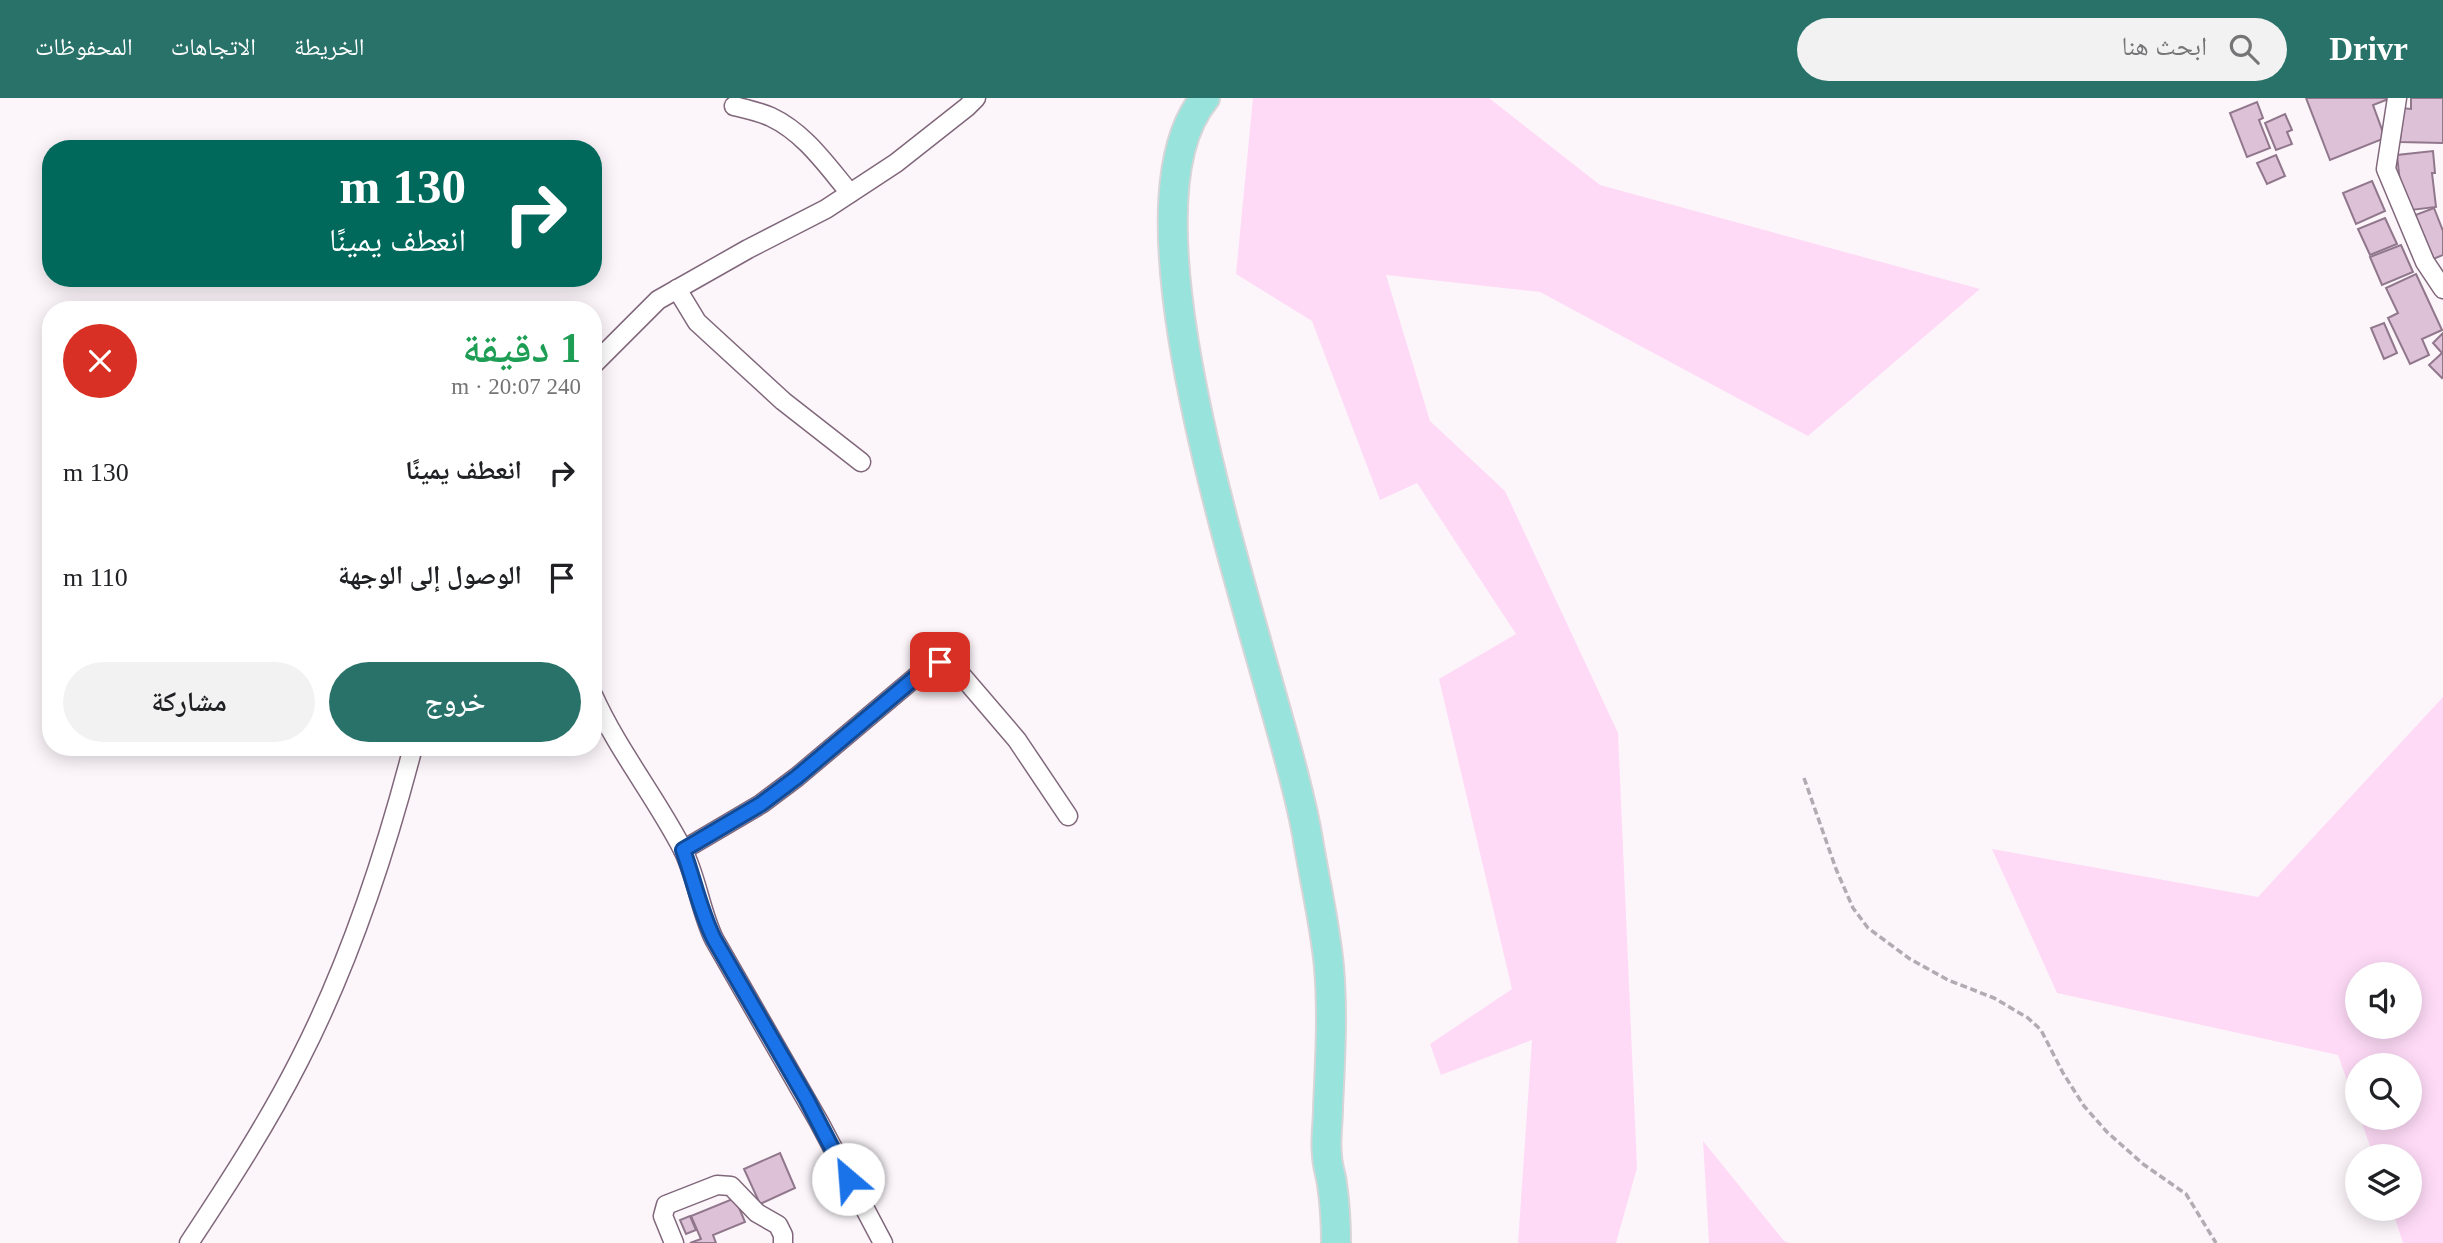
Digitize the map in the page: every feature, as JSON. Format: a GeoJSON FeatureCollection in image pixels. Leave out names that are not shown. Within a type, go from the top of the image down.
{"type":"FeatureCollection","features":[{"type":"Feature","properties":{"kind":"main road"},"geometry":{"type":"LineString","coordinates":[[1205,98],[1192,118],[1175,164],[1171,218],[1174,276],[1198,420],[1290,757],[1306,830],[1329,968],[1330,1058],[1326,1156],[1336,1230]]}},
{"type":"Feature","properties":{"kind":"street"},"geometry":{"type":"LineString","coordinates":[[602,355],[658,300],[826,209],[896,163],[976,98]]}},
{"type":"Feature","properties":{"kind":"street"},"geometry":{"type":"LineString","coordinates":[[2397,98],[2386,169],[2425,262],[2443,289]]}},
{"type":"Feature","properties":{"kind":"street"},"geometry":{"type":"LineString","coordinates":[[734,106],[770,117],[792,130],[806,142],[850,193]]}},
{"type":"Feature","properties":{"kind":"street"},"geometry":{"type":"LineString","coordinates":[[677,289],[697,322],[783,401],[861,462]]}},
{"type":"Feature","properties":{"kind":"street"},"geometry":{"type":"LineString","coordinates":[[683,850],[761,804],[930,665],[940,662],[952,664],[999,718],[1068,816]]}},
{"type":"Feature","properties":{"kind":"street"},"geometry":{"type":"LineString","coordinates":[[602,717],[683,850],[699,893],[704,919],[714,939],[819,1122],[883,1243]]}},
{"type":"Feature","properties":{"kind":"street"},"geometry":{"type":"LineString","coordinates":[[189,1243],[247,1154],[299,1063],[321,1016],[342,968],[376,873],[410,756]]}},
{"type":"Feature","properties":{"kind":"street"},"geometry":{"type":"LineString","coordinates":[[674,1243],[663,1216],[666,1205],[721,1184],[735,1188],[757,1213],[778,1226],[783,1235],[783,1243]]}},
{"type":"Feature","properties":{"kind":"street"},"geometry":{"type":"LineString","coordinates":[[1336,1230],[1346,1243]]}},
{"type":"Feature","properties":{"kind":"path"},"geometry":{"type":"LineString","coordinates":[[1804,778],[1840,879],[1853,908],[1868,928],[1910,959],[1948,980],[1994,998],[2028,1018],[2041,1031],[2084,1106],[2107,1132],[2143,1164],[2186,1194],[2216,1243]]}},
{"type":"Feature","properties":{"kind":"shaded area"},"geometry":{"type":"Polygon","coordinates":[[[1253,98],[1489,98],[1600,185],[1980,289],[1808,436],[1540,292],[1386,275],[1430,421],[1505,491],[1618,733],[1637,1168],[1616,1243],[1518,1243],[1532,1040],[1441,1075],[1430,1044],[1512,989],[1439,679],[1516,634],[1417,483],[1380,500],[1312,321],[1236,274],[1253,98]]]}},
{"type":"Feature","properties":{"kind":"shaded area"},"geometry":{"type":"Polygon","coordinates":[[[2443,697],[2443,1243],[2403,1243],[2396,1221],[2422,1221],[2422,1144],[2369,1144],[2364,1130],[2422,1130],[2422,1053],[2345,1053],[2345,1075],[2338,1055],[2057,993],[1992,849],[2258,897],[2443,697]]]}},
{"type":"Feature","properties":{"kind":"shaded area"},"geometry":{"type":"Polygon","coordinates":[[[1703,1141],[1784,1241],[1789,1243],[1709,1243],[1703,1141]]]}},
{"type":"Feature","properties":{"kind":"building"},"geometry":{"type":"Polygon","coordinates":[[[2306,98],[2391,98],[2373,105],[2385,138],[2330,160],[2306,98]]]}},
{"type":"Feature","properties":{"kind":"building"},"geometry":{"type":"Polygon","coordinates":[[[2411,98],[2443,98],[2443,143],[2400,142],[2402,108],[2411,109],[2411,98]]]}},
{"type":"Feature","properties":{"kind":"building"},"geometry":{"type":"Polygon","coordinates":[[[2257,102],[2263,118],[2259,120],[2270,148],[2247,157],[2230,113],[2257,102]]]}},
{"type":"Feature","properties":{"kind":"building"},"geometry":{"type":"Polygon","coordinates":[[[2285,114],[2292,130],[2287,132],[2292,144],[2276,150],[2265,123],[2285,114]]]}},
{"type":"Feature","properties":{"kind":"building"},"geometry":{"type":"Polygon","coordinates":[[[2433,151],[2435,173],[2432,173],[2436,207],[2403,211],[2397,155],[2433,151]]]}},
{"type":"Feature","properties":{"kind":"building"},"geometry":{"type":"Polygon","coordinates":[[[2276,155],[2285,176],[2267,184],[2257,163],[2276,155]]]}},
{"type":"Feature","properties":{"kind":"building"},"geometry":{"type":"Polygon","coordinates":[[[2372,181],[2385,211],[2356,224],[2343,193],[2372,181]]]}},
{"type":"Feature","properties":{"kind":"building"},"geometry":{"type":"Polygon","coordinates":[[[2434,208],[2443,231],[2443,255],[2426,262],[2410,217],[2434,208]]]}},
{"type":"Feature","properties":{"kind":"building"},"geometry":{"type":"Polygon","coordinates":[[[2385,218],[2397,244],[2370,255],[2358,229],[2385,218]]]}},
{"type":"Feature","properties":{"kind":"building"},"geometry":{"type":"Polygon","coordinates":[[[2401,245],[2413,272],[2382,285],[2370,257],[2401,245]]]}},
{"type":"Feature","properties":{"kind":"building"},"geometry":{"type":"Polygon","coordinates":[[[2416,274],[2442,330],[2422,339],[2429,355],[2410,364],[2388,318],[2398,313],[2386,288],[2416,274]]]}},
{"type":"Feature","properties":{"kind":"building"},"geometry":{"type":"Polygon","coordinates":[[[2384,323],[2397,353],[2384,359],[2371,328],[2384,323]]]}},
{"type":"Feature","properties":{"kind":"building"},"geometry":{"type":"Polygon","coordinates":[[[2443,333],[2442,378],[2429,365],[2442,353],[2433,343],[2443,333]]]}},
{"type":"Feature","properties":{"kind":"building"},"geometry":{"type":"Polygon","coordinates":[[[780,1153],[795,1188],[760,1204],[744,1169],[780,1153]]]}},
{"type":"Feature","properties":{"kind":"building"},"geometry":{"type":"Polygon","coordinates":[[[735,1198],[745,1222],[713,1235],[716,1243],[690,1243],[701,1239],[691,1216],[735,1198]]]}},
{"type":"Feature","properties":{"kind":"building"},"geometry":{"type":"Polygon","coordinates":[[[690,1216],[696,1230],[686,1234],[680,1220],[690,1216]]]}},
{"type":"Feature","properties":{"kind":"route"},"geometry":{"type":"LineString","coordinates":[[848,1179],[807,1100],[714,939],[704,919],[699,893],[683,850],[761,804],[930,665],[940,662]]}}]}
